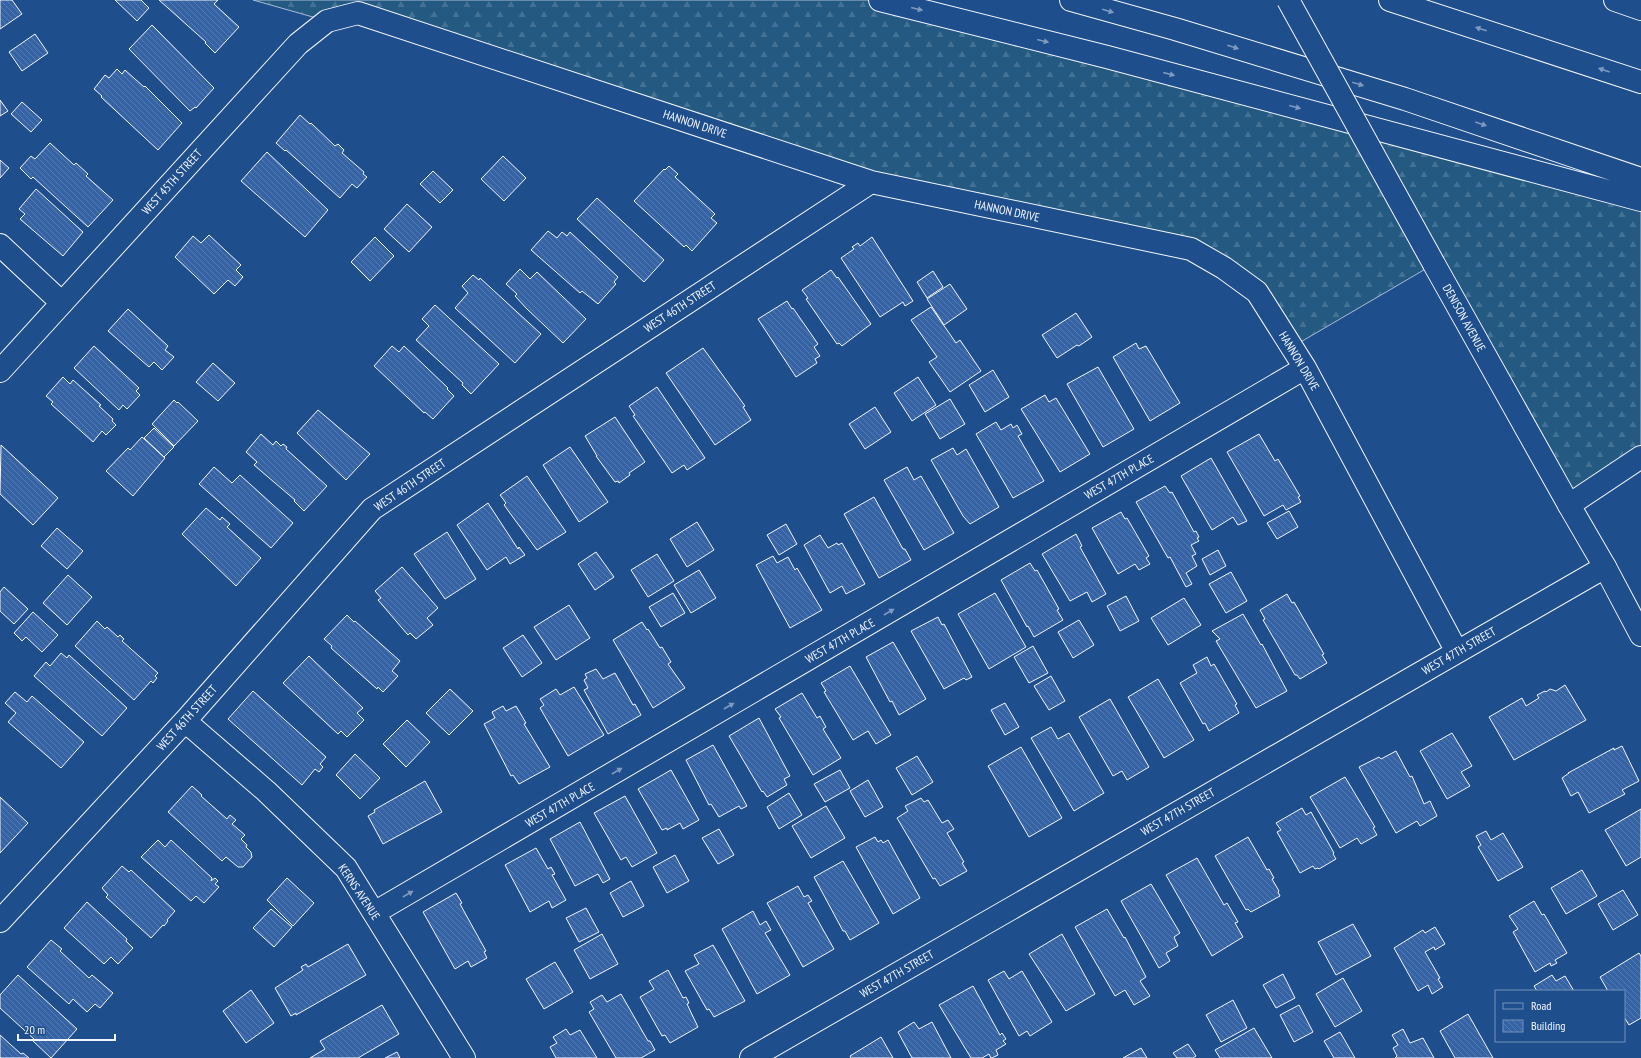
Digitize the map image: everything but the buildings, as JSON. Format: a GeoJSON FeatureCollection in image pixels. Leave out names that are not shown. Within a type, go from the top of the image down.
{"type":"FeatureCollection","features":[{"type":"Feature","properties":{"kind":"main road"},"geometry":{"type":"LineString","coordinates":[[880,0],[1107,57],[1641,200]]}},
{"type":"Feature","properties":{"kind":"main road"},"geometry":{"type":"LineString","coordinates":[[1071,0],[1175,29],[1405,99],[1641,178]]}},
{"type":"Feature","properties":{"kind":"main road","name":"DENISON AVENUE"},"geometry":{"type":"LineString","coordinates":[[1288,0],[1641,635]]}},
{"type":"Feature","properties":{"kind":"main road"},"geometry":{"type":"LineString","coordinates":[[1390,0],[1641,82]]}},
{"type":"Feature","properties":{"kind":"main road"},"geometry":{"type":"LineString","coordinates":[[1615,0],[1641,9]]}},
{"type":"Feature","properties":{"kind":"main road","name":"HANNON DRIVE"},"geometry":{"type":"LineString","coordinates":[[358,13],[871,182],[1191,249],[1224,268],[1257,292],[1305,368],[1457,652]]}},
{"type":"Feature","properties":{"kind":"main road","name":"WEST 45TH STREET"},"geometry":{"type":"LineString","coordinates":[[0,371],[298,44],[327,21],[358,13]]}},
{"type":"Feature","properties":{"kind":"main road","name":"WEST 46TH STREET"},"geometry":{"type":"LineString","coordinates":[[0,921],[185,721],[372,509],[871,182]]}},
{"type":"Feature","properties":{"kind":"main road"},"geometry":{"type":"LineString","coordinates":[[0,245],[62,303]]}},
{"type":"Feature","properties":{"kind":"main road","name":"WEST 47TH PLACE"},"geometry":{"type":"LineString","coordinates":[[374,913],[1305,368]]}},
{"type":"Feature","properties":{"kind":"main road"},"geometry":{"type":"LineString","coordinates":[[1569,506],[1641,457]]}},
{"type":"Feature","properties":{"kind":"main road","name":"WEST 47TH STREET"},"geometry":{"type":"LineString","coordinates":[[751,1058],[1605,568]]}},
{"type":"Feature","properties":{"kind":"main road","name":"KERNS AVENUE"},"geometry":{"type":"LineString","coordinates":[[185,721],[266,791],[346,868],[464,1058]]}},
{"type":"Feature","properties":{"kind":"green space"},"geometry":{"type":"Polygon","coordinates":[[[253,0],[880,0],[1641,200],[1641,457],[1569,505],[1434,264],[1292,347],[1224,268],[871,182],[359,13],[327,21],[253,0]]]}}]}
